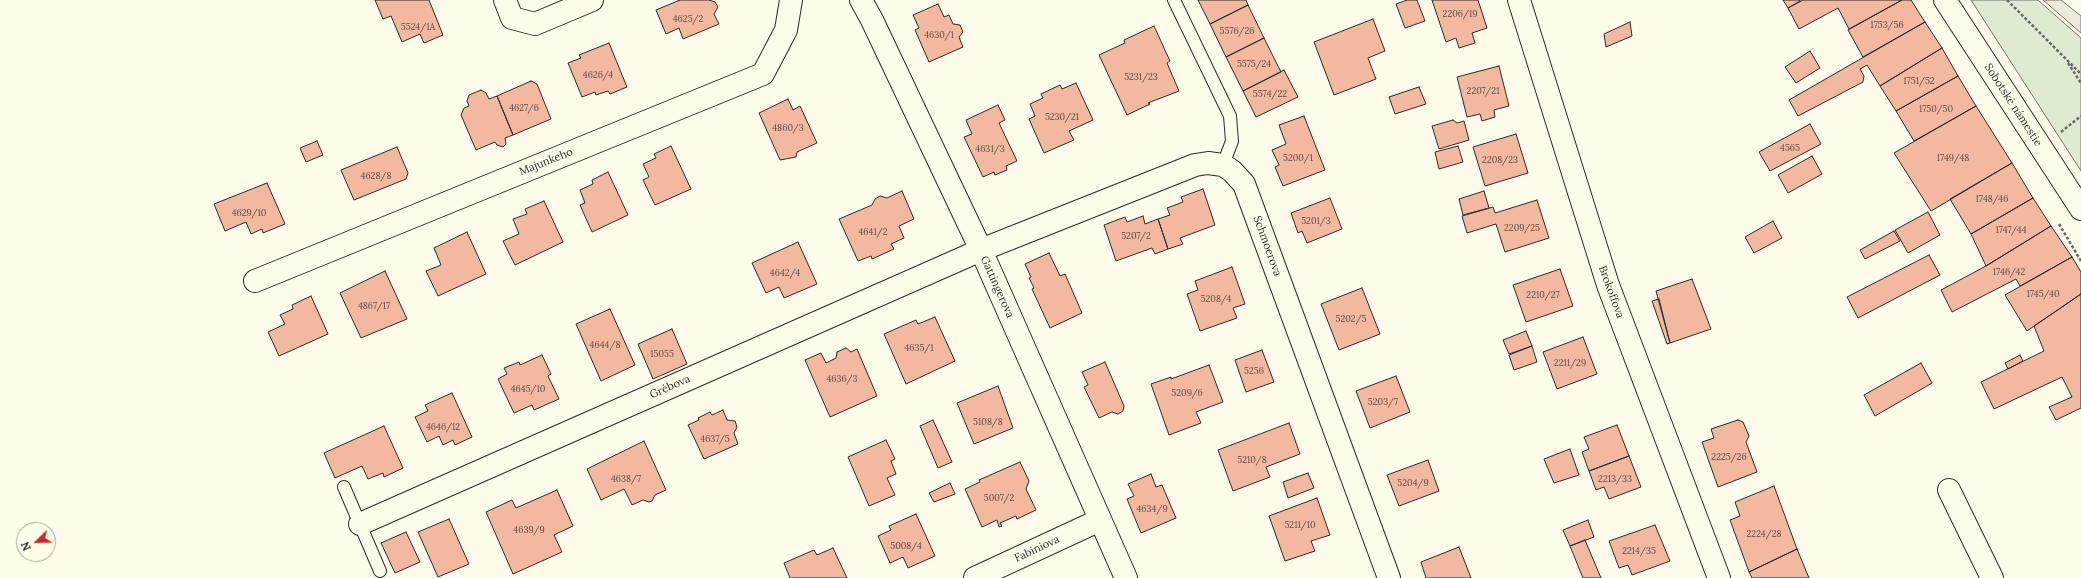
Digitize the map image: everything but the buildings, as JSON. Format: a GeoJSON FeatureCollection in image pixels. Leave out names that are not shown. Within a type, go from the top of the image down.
{"type":"FeatureCollection","features":[{"type":"Feature","properties":{"kind":"street"},"geometry":{"type":"LineString","coordinates":[[505,0],[512,18],[535,24],[592,0]]}},
{"type":"Feature","properties":{"kind":"street","name":"Majunkeho"},"geometry":{"type":"LineString","coordinates":[[255,281],[763,74],[786,30],[791,0]]}},
{"type":"Feature","properties":{"kind":"street","name":"Gattingerova"},"geometry":{"type":"LineString","coordinates":[[861,0],[872,20],[981,250],[1126,578]]}},
{"type":"Feature","properties":{"kind":"street","name":"Brokoffova"},"geometry":{"type":"LineString","coordinates":[[1519,0],[1608,285],[1719,578]]}},
{"type":"Feature","properties":{"kind":"street","name":"Sobotské námestie"},"geometry":{"type":"LineString","coordinates":[[1945,0],[2081,209]]}},
{"type":"Feature","properties":{"kind":"street"},"geometry":{"type":"LineString","coordinates":[[981,250],[1195,165],[1208,163],[1223,166]]}},
{"type":"Feature","properties":{"kind":"street","name":"Schmoerova"},"geometry":{"type":"LineString","coordinates":[[1223,166],[1232,171],[1244,184],[1389,578]]}},
{"type":"Feature","properties":{"kind":"street","name":"Grébova"},"geometry":{"type":"LineString","coordinates":[[360,524],[981,250]]}},
{"type":"Feature","properties":{"kind":"street"},"geometry":{"type":"LineString","coordinates":[[1949,490],[1992,578]]}},
{"type":"Feature","properties":{"kind":"street","name":"Fabiniova"},"geometry":{"type":"LineString","coordinates":[[975,578],[1100,520]]}},
{"type":"Feature","properties":{"kind":"lane"},"geometry":{"type":"LineString","coordinates":[[1174,0],[1230,116],[1232,140],[1223,166]]}},
{"type":"Feature","properties":{"kind":"lane"},"geometry":{"type":"LineString","coordinates":[[344,487],[380,571]]}},
{"type":"Feature","properties":{"kind":"path"},"geometry":{"type":"LineString","coordinates":[[2007,0],[2081,74]]}},
{"type":"Feature","properties":{"kind":"path"},"geometry":{"type":"LineString","coordinates":[[2065,59],[2081,83]]}},
{"type":"Feature","properties":{"kind":"green space"},"geometry":{"type":"Polygon","coordinates":[[[1971,0],[2038,0],[2081,38],[2081,171],[1971,0]]]}},
{"type":"Feature","properties":{"kind":"shaded area"},"geometry":{"type":"Polygon","coordinates":[[[2043,0],[2061,0],[2081,16],[2081,33],[2043,0]]]}}]}
